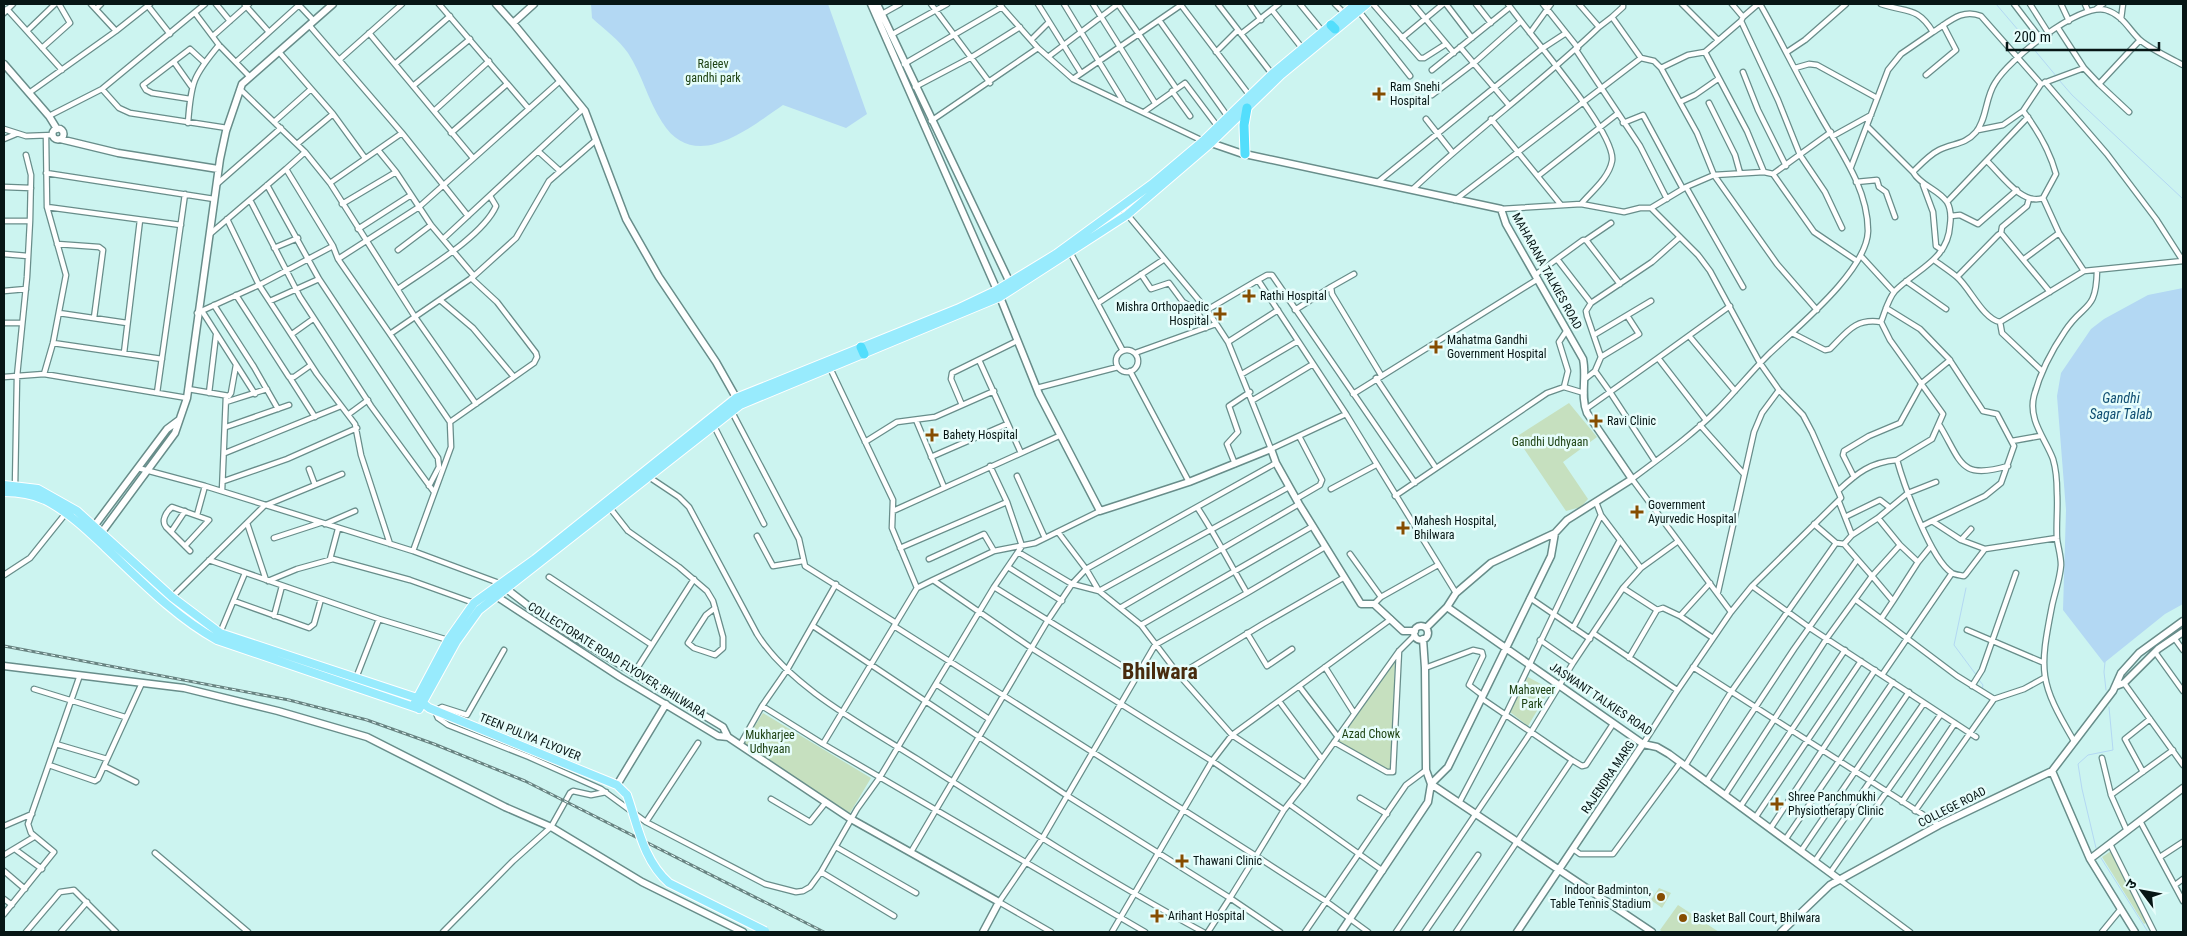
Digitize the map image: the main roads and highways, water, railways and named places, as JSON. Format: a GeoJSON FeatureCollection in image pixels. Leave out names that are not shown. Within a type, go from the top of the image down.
{"type":"FeatureCollection","features":[{"type":"Feature","properties":{"kind":"highway"},"geometry":{"type":"LineString","coordinates":[[1245,154],[1244,125],[1247,108]]}},
{"type":"Feature","properties":{"kind":"main road"},"geometry":{"type":"LineString","coordinates":[[418,704],[448,640],[474,603],[499,583],[535,559],[738,401],[998,293],[1070,252],[1127,215],[1230,120],[1272,74],[1302,48],[1333,27],[1344,13],[1367,4]]}},
{"type":"Feature","properties":{"kind":"main road"},"geometry":{"type":"LineString","coordinates":[[1230,120],[1247,108],[1252,98],[1281,75],[1357,7]]}},
{"type":"Feature","properties":{"kind":"main road"},"geometry":{"type":"LineString","coordinates":[[1012,286],[1207,142]]}},
{"type":"Feature","properties":{"kind":"main road"},"geometry":{"type":"LineString","coordinates":[[418,704],[467,625],[479,610],[732,412],[738,401],[830,368],[862,350]]}},
{"type":"Feature","properties":{"kind":"main road"},"geometry":{"type":"LineString","coordinates":[[4,485],[45,500],[66,514],[181,616],[217,640],[418,704]]}},
{"type":"Feature","properties":{"kind":"main road"},"geometry":{"type":"LineString","coordinates":[[4,492],[15,489],[48,493],[103,533],[172,597],[220,633],[356,678],[418,704]]}},
{"type":"Feature","properties":{"kind":"main road","name":"TEEN PULIYA FLYOVER"},"geometry":{"type":"LineString","coordinates":[[418,704],[617,785],[627,794],[648,858],[656,871],[669,883],[766,932]]}},
{"type":"Feature","properties":{"kind":"water","name":"Rajeev gandhi park"},"geometry":{"type":"Polygon","coordinates":[[[591,4],[828,4],[867,114],[846,128],[783,105],[738,135],[705,146],[689,145],[675,137],[662,122],[633,61],[620,44],[592,18],[591,4]]]}},
{"type":"Feature","properties":{"kind":"water","name":"Gandhi Sagar Talab"},"geometry":{"type":"Polygon","coordinates":[[[2183,288],[2183,604],[2165,614],[2104,663],[2063,610],[2066,510],[2057,396],[2061,373],[2091,329],[2104,319],[2148,295],[2183,288]]]}},
{"type":"Feature","properties":{"kind":"waterway"},"geometry":{"type":"LineString","coordinates":[[1996,4],[2030,44]]}},
{"type":"Feature","properties":{"kind":"waterway"},"geometry":{"type":"LineString","coordinates":[[2032,47],[2057,77]]}},
{"type":"Feature","properties":{"kind":"waterway"},"geometry":{"type":"LineString","coordinates":[[2059,80],[2072,95],[2183,199]]}},
{"type":"Feature","properties":{"kind":"waterway"},"geometry":{"type":"LineString","coordinates":[[1966,588],[1954,645],[1977,676]]}},
{"type":"Feature","properties":{"kind":"waterway"},"geometry":{"type":"LineString","coordinates":[[2105,662],[2106,690]]}},
{"type":"Feature","properties":{"kind":"waterway"},"geometry":{"type":"LineString","coordinates":[[1979,680],[1983,685],[1982,689]]}},
{"type":"Feature","properties":{"kind":"waterway"},"geometry":{"type":"LineString","coordinates":[[2096,848],[2078,764],[2088,755],[2113,750],[2109,707]]}},
{"type":"Feature","properties":{"kind":"waterway"},"geometry":{"type":"LineString","coordinates":[[2101,858],[2148,932]]}},
{"type":"Feature","properties":{"kind":"railway"},"geometry":{"type":"LineString","coordinates":[[4,646],[289,700],[367,720],[434,744],[525,781],[824,932]]}},
{"type":"Feature","properties":{"kind":"place","name":"Ram Snehi Hospital"},"geometry":{"type":"Point","coordinates":[1379,94]}},
{"type":"Feature","properties":{"kind":"place","name":"Rathi Hospital"},"geometry":{"type":"Point","coordinates":[1249,296]}},
{"type":"Feature","properties":{"kind":"place","name":"Mishra Orthopaedic Hospital"},"geometry":{"type":"Point","coordinates":[1220,314]}},
{"type":"Feature","properties":{"kind":"place","name":"Mahatma Gandhi Government Hospital"},"geometry":{"type":"Point","coordinates":[1436,347]}},
{"type":"Feature","properties":{"kind":"place","name":"Ravi Clinic"},"geometry":{"type":"Point","coordinates":[1596,421]}},
{"type":"Feature","properties":{"kind":"place","name":"Bahety Hospital"},"geometry":{"type":"Point","coordinates":[932,435]}},
{"type":"Feature","properties":{"kind":"place","name":"Government Ayurvedic Hospital"},"geometry":{"type":"Point","coordinates":[1637,512]}},
{"type":"Feature","properties":{"kind":"place","name":"Mahesh Hospital, Bhilwara"},"geometry":{"type":"Point","coordinates":[1403,528]}},
{"type":"Feature","properties":{"kind":"place","name":"Shree Panchmukhi Physiotherapy Clinic"},"geometry":{"type":"Point","coordinates":[1777,804]}},
{"type":"Feature","properties":{"kind":"place","name":"Thawani Clinic"},"geometry":{"type":"Point","coordinates":[1182,861]}},
{"type":"Feature","properties":{"kind":"place","name":"Indoor Badminton, Table Tennis Stadium"},"geometry":{"type":"Point","coordinates":[1661,897]}},
{"type":"Feature","properties":{"kind":"place","name":"Arihant Hospital"},"geometry":{"type":"Point","coordinates":[1157,916]}},
{"type":"Feature","properties":{"kind":"place","name":"Basket Ball Court, Bhilwara"},"geometry":{"type":"Point","coordinates":[1683,918]}},
{"type":"Feature","properties":{"kind":"district","name":"Bhilwara"},"geometry":{"type":"Point","coordinates":[1160,671]}},
{"type":"Feature","properties":{"kind":"park label","name":"Gandhi Udhyaan"},"geometry":{"type":"Point","coordinates":[1550,442]}},
{"type":"Feature","properties":{"kind":"park label","name":"Mahaveer Park"},"geometry":{"type":"Point","coordinates":[1532,697]}},
{"type":"Feature","properties":{"kind":"park label","name":"Azad Chowk"},"geometry":{"type":"Point","coordinates":[1371,734]}},
{"type":"Feature","properties":{"kind":"park label","name":"Mukharjee Udhyaan"},"geometry":{"type":"Point","coordinates":[770,742]}}]}
